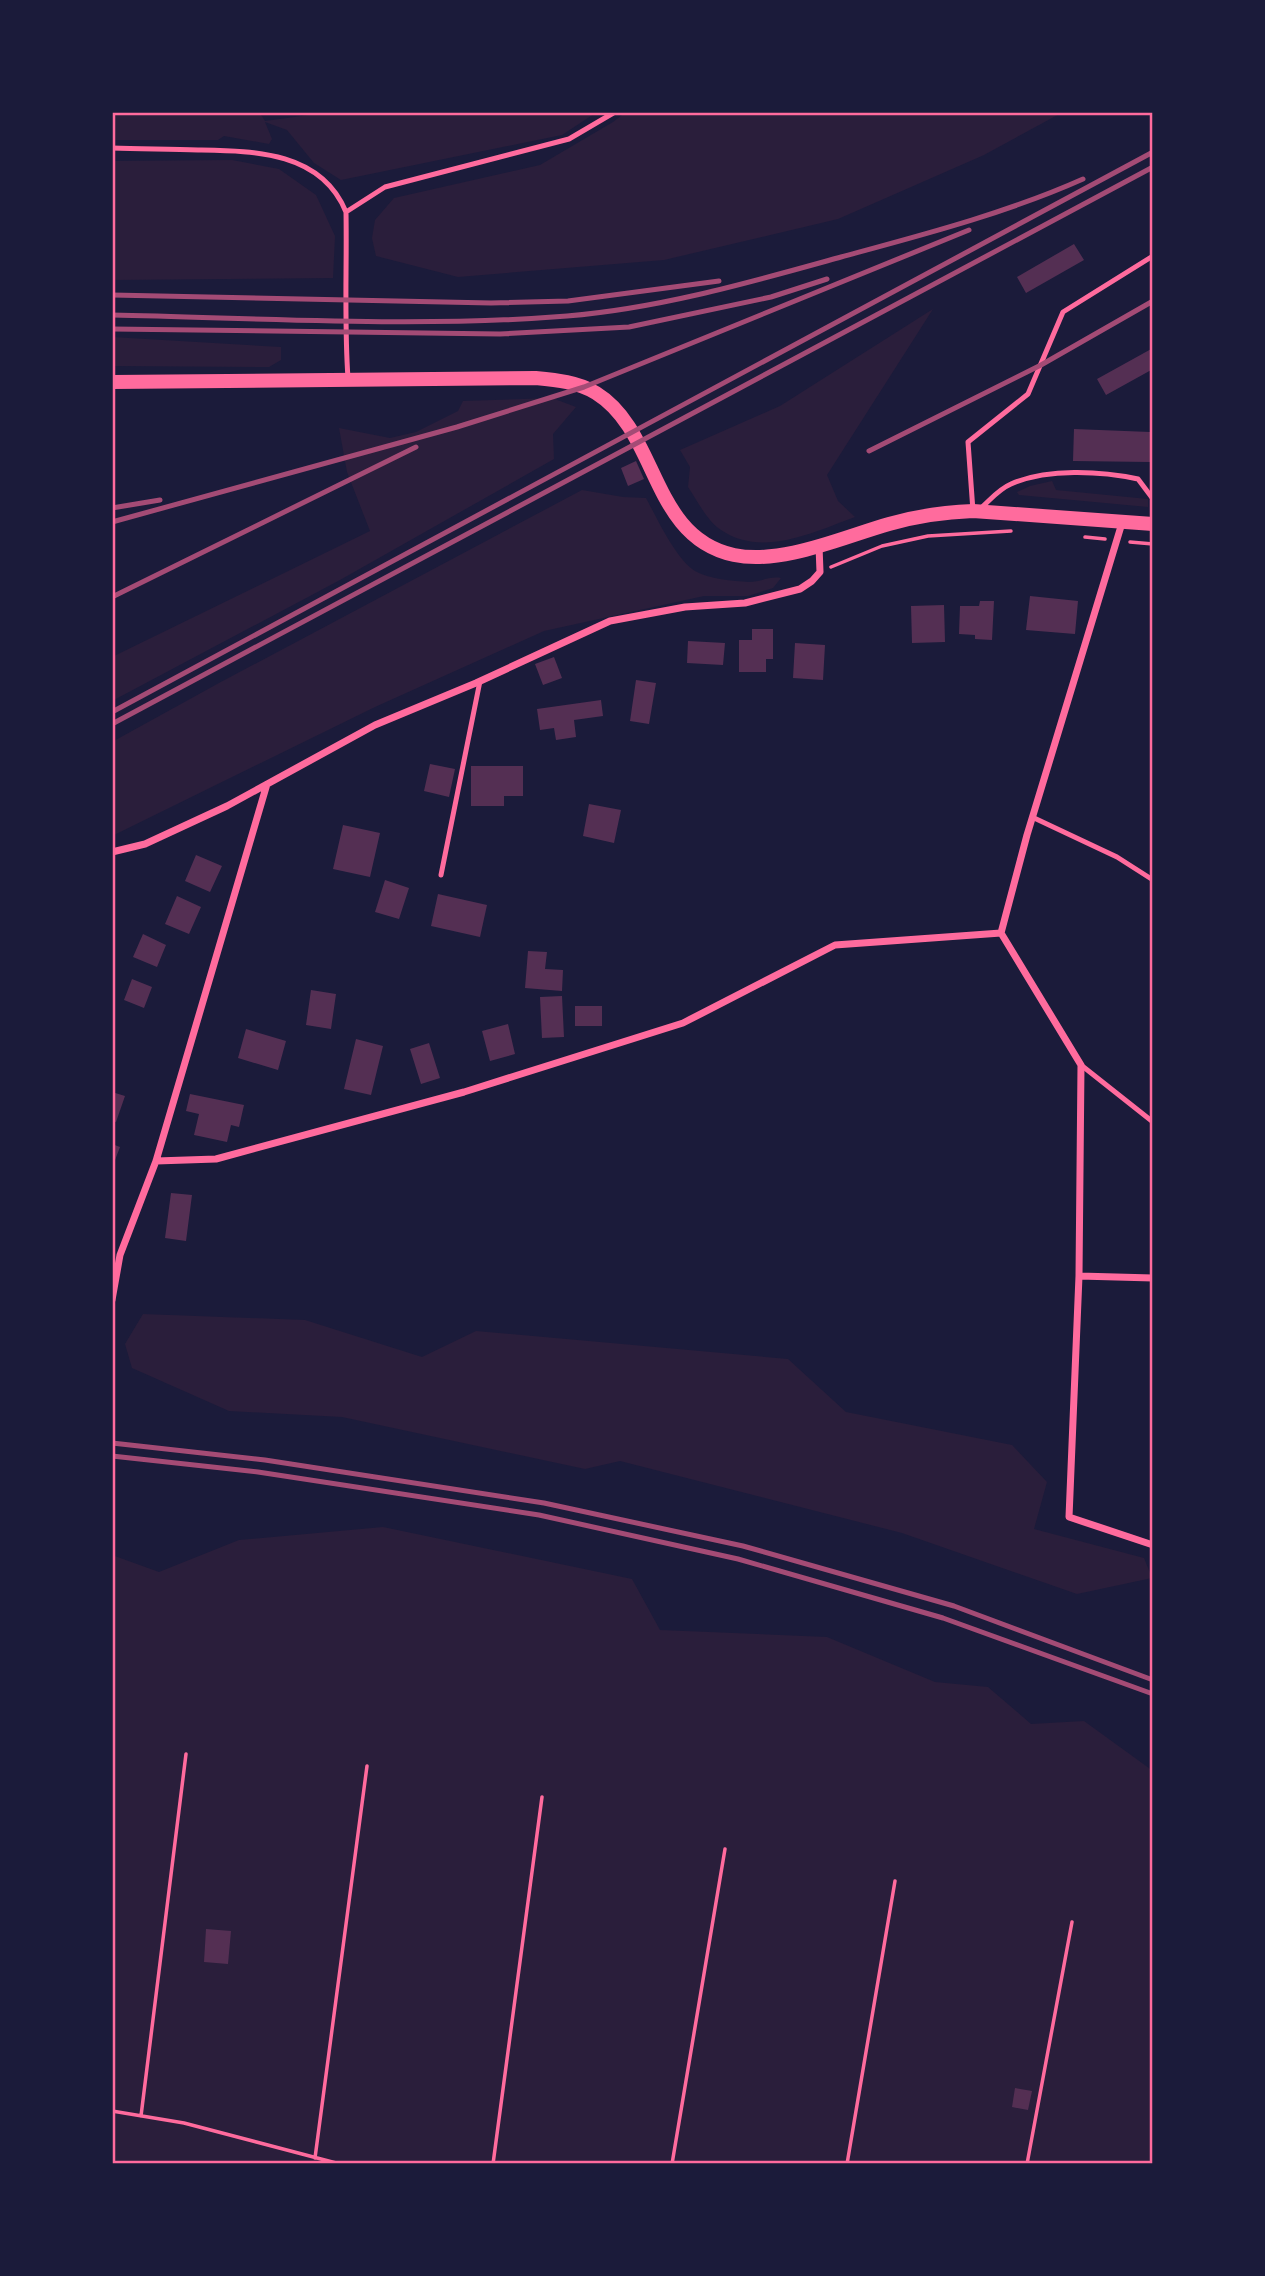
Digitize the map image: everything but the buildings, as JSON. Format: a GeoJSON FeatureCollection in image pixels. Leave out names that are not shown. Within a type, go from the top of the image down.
{"type":"FeatureCollection","features":[{"type":"Feature","properties":{"kind":"main road"},"geometry":{"type":"LineString","coordinates":[[112,382],[535,378],[554,379],[584,387],[604,399],[618,412],[638,444],[661,493],[680,520],[696,537],[720,551],[741,556],[777,555],[934,513],[976,511],[1153,524]]}},
{"type":"Feature","properties":{"kind":"street"},"geometry":{"type":"LineString","coordinates":[[1122,522],[1032,817],[1001,933],[1081,1065],[1079,1276],[1069,1517],[1153,1545]]}},
{"type":"Feature","properties":{"kind":"street"},"geometry":{"type":"LineString","coordinates":[[112,852],[145,844],[227,806],[375,725],[480,681],[610,621],[663,610],[745,603],[800,589],[813,581],[820,572],[818,545]]}},
{"type":"Feature","properties":{"kind":"street"},"geometry":{"type":"LineString","coordinates":[[112,1300],[120,1255],[156,1161],[267,784]]}},
{"type":"Feature","properties":{"kind":"street"},"geometry":{"type":"LineString","coordinates":[[156,1161],[216,1158],[464,1092],[683,1023],[835,945],[1001,933]]}},
{"type":"Feature","properties":{"kind":"street"},"geometry":{"type":"LineString","coordinates":[[1079,1276],[1153,1279]]}},
{"type":"Feature","properties":{"kind":"lane"},"geometry":{"type":"LineString","coordinates":[[346,212],[385,187],[569,139],[615,112]]}},
{"type":"Feature","properties":{"kind":"lane"},"geometry":{"type":"LineString","coordinates":[[112,148],[248,151],[276,155],[302,165],[334,191],[346,212],[347,301],[344,333],[348,381]]}},
{"type":"Feature","properties":{"kind":"lane"},"geometry":{"type":"LineString","coordinates":[[976,511],[968,442],[1028,394],[1063,312],[1153,256]]}},
{"type":"Feature","properties":{"kind":"lane"},"geometry":{"type":"LineString","coordinates":[[976,511],[1010,484],[1070,472],[1138,479],[1153,499]]}},
{"type":"Feature","properties":{"kind":"lane"},"geometry":{"type":"LineString","coordinates":[[441,875],[480,681]]}},
{"type":"Feature","properties":{"kind":"lane"},"geometry":{"type":"LineString","coordinates":[[1032,817],[1117,857],[1153,880]]}},
{"type":"Feature","properties":{"kind":"lane"},"geometry":{"type":"LineString","coordinates":[[1081,1065],[1153,1122]]}},
{"type":"Feature","properties":{"kind":"path"},"geometry":{"type":"LineString","coordinates":[[820,572],[882,546],[928,536],[1011,531]]}},
{"type":"Feature","properties":{"kind":"path"},"geometry":{"type":"LineString","coordinates":[[1077,536],[1153,544]]}},
{"type":"Feature","properties":{"kind":"path"},"geometry":{"type":"LineString","coordinates":[[141,2116],[186,1754]]}},
{"type":"Feature","properties":{"kind":"path"},"geometry":{"type":"LineString","coordinates":[[315,2158],[366,1766]]}},
{"type":"Feature","properties":{"kind":"path"},"geometry":{"type":"LineString","coordinates":[[493,2164],[542,1797]]}},
{"type":"Feature","properties":{"kind":"path"},"geometry":{"type":"LineString","coordinates":[[672,2164],[725,1849]]}},
{"type":"Feature","properties":{"kind":"path"},"geometry":{"type":"LineString","coordinates":[[847,2164],[895,1881]]}},
{"type":"Feature","properties":{"kind":"path"},"geometry":{"type":"LineString","coordinates":[[1027,2164],[1072,1922]]}},
{"type":"Feature","properties":{"kind":"path"},"geometry":{"type":"LineString","coordinates":[[112,2111],[184,2123],[337,2164]]}},
{"type":"Feature","properties":{"kind":"shaded area"},"geometry":{"type":"Polygon","coordinates":[[[112,112],[259,112],[265,121],[331,112],[597,112],[562,135],[341,180],[314,163],[287,130],[265,122],[272,139],[269,144],[224,136],[218,140],[112,140],[112,112]]]}},
{"type":"Feature","properties":{"kind":"shaded area"},"geometry":{"type":"Polygon","coordinates":[[[626,112],[1063,112],[984,155],[838,219],[664,260],[458,277],[376,256],[372,238],[375,220],[394,198],[540,165],[626,112]]]}},
{"type":"Feature","properties":{"kind":"shaded area"},"geometry":{"type":"Polygon","coordinates":[[[232,160],[279,169],[316,195],[335,236],[333,278],[112,280],[112,161],[232,160]]]}},
{"type":"Feature","properties":{"kind":"shaded area"},"geometry":{"type":"Polygon","coordinates":[[[933,309],[827,475],[838,501],[855,517],[805,535],[771,542],[753,542],[737,538],[711,521],[688,487],[690,467],[680,450],[780,406],[933,309]]]}},
{"type":"Feature","properties":{"kind":"shaded area"},"geometry":{"type":"Polygon","coordinates":[[[112,337],[281,347],[281,360],[269,367],[112,366],[112,337]]]}},
{"type":"Feature","properties":{"kind":"shaded area"},"geometry":{"type":"Polygon","coordinates":[[[552,398],[576,407],[553,434],[554,459],[340,580],[112,701],[112,657],[370,531],[347,472],[339,428],[390,438],[416,432],[458,411],[463,401],[552,398]]]}},
{"type":"Feature","properties":{"kind":"shaded area"},"geometry":{"type":"Polygon","coordinates":[[[1052,481],[1056,490],[1148,499],[1148,507],[1019,495],[1017,492],[1052,481]]]}},
{"type":"Feature","properties":{"kind":"shaded area"},"geometry":{"type":"Polygon","coordinates":[[[582,490],[646,498],[680,557],[701,574],[749,582],[781,578],[773,588],[748,596],[704,596],[544,631],[375,707],[112,836],[112,742],[582,490]]]}},
{"type":"Feature","properties":{"kind":"shaded area"},"geometry":{"type":"Polygon","coordinates":[[[143,1314],[305,1320],[422,1357],[476,1331],[788,1359],[846,1412],[1012,1445],[1047,1482],[1034,1529],[1144,1558],[1152,1578],[1077,1594],[902,1533],[620,1461],[585,1469],[342,1417],[229,1411],[132,1368],[125,1344],[143,1314]]]}},
{"type":"Feature","properties":{"kind":"shaded area"},"geometry":{"type":"Polygon","coordinates":[[[383,1527],[632,1579],[660,1630],[827,1637],[935,1682],[988,1687],[1031,1724],[1084,1721],[1153,1771],[1153,2164],[112,2164],[112,1555],[159,1572],[239,1540],[383,1527]]]}},
{"type":"Feature","properties":{"kind":"railway"},"geometry":{"type":"LineString","coordinates":[[112,712],[1153,152]]}},
{"type":"Feature","properties":{"kind":"railway"},"geometry":{"type":"LineString","coordinates":[[112,724],[1153,167]]}},
{"type":"Feature","properties":{"kind":"railway"},"geometry":{"type":"LineString","coordinates":[[112,315],[397,322],[511,320],[602,312],[706,293],[773,276],[994,213],[1083,179]]}},
{"type":"Feature","properties":{"kind":"railway"},"geometry":{"type":"LineString","coordinates":[[112,522],[457,427],[584,387],[969,230]]}},
{"type":"Feature","properties":{"kind":"railway"},"geometry":{"type":"LineString","coordinates":[[112,329],[500,334],[629,327],[771,297],[827,279]]}},
{"type":"Feature","properties":{"kind":"railway"},"geometry":{"type":"LineString","coordinates":[[112,295],[491,303],[568,301],[719,281]]}},
{"type":"Feature","properties":{"kind":"railway"},"geometry":{"type":"LineString","coordinates":[[869,451],[1041,365],[1153,301]]}},
{"type":"Feature","properties":{"kind":"railway"},"geometry":{"type":"LineString","coordinates":[[112,597],[416,447]]}},
{"type":"Feature","properties":{"kind":"railway"},"geometry":{"type":"LineString","coordinates":[[112,508],[160,500]]}},
{"type":"Feature","properties":{"kind":"railway"},"geometry":{"type":"LineString","coordinates":[[112,1443],[265,1460],[544,1503],[743,1546],[954,1606],[1153,1680]]}},
{"type":"Feature","properties":{"kind":"railway"},"geometry":{"type":"LineString","coordinates":[[112,1456],[258,1472],[539,1515],[738,1559],[943,1618],[1153,1694]]}}]}
